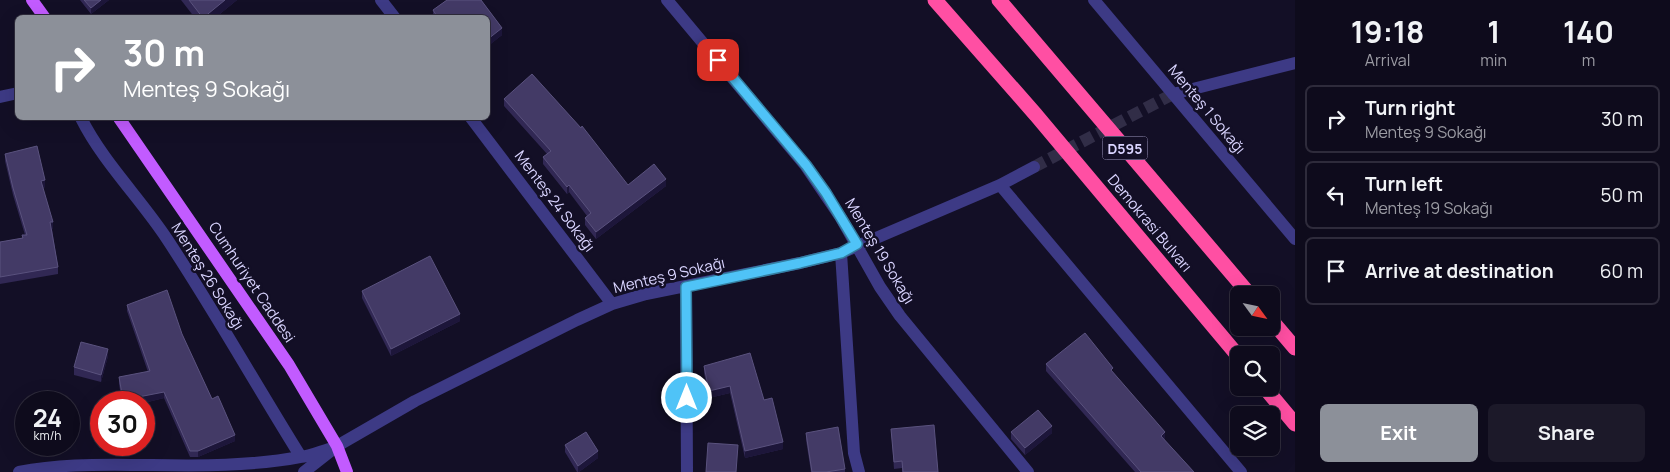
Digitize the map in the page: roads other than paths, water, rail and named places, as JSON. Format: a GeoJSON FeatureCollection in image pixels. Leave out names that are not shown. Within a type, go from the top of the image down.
{"type":"FeatureCollection","features":[{"type":"Feature","properties":{"kind":"highway","name":"Demokrasi Bulvarı"},"geometry":{"type":"LineString","coordinates":[[935,0],[1036,115],[1230,346]]}},
{"type":"Feature","properties":{"kind":"highway","name":"Demokrasi Bulvarı"},"geometry":{"type":"LineString","coordinates":[[999,0],[1242,286]]}},
{"type":"Feature","properties":{"kind":"highway"},"geometry":{"type":"LineString","coordinates":[[1280,330],[1295,348]]}},
{"type":"Feature","properties":{"kind":"highway"},"geometry":{"type":"LineString","coordinates":[[1271,396],[1295,424]]}},
{"type":"Feature","properties":{"kind":"main road"},"geometry":{"type":"LineString","coordinates":[[32,0],[43,15]]}},
{"type":"Feature","properties":{"kind":"main road","name":"Cumhuriyet Caddesi"},"geometry":{"type":"LineString","coordinates":[[120,120],[289,366],[337,446],[347,472]]}},
{"type":"Feature","properties":{"kind":"street"},"geometry":{"type":"LineString","coordinates":[[381,0],[393,15]]}},
{"type":"Feature","properties":{"kind":"street","name":"Menteş 19 Sokağı"},"geometry":{"type":"LineString","coordinates":[[667,0],[806,165],[826,193],[880,287],[900,316],[1028,472]]}},
{"type":"Feature","properties":{"kind":"street","name":"Menteş 1 Sokağı"},"geometry":{"type":"LineString","coordinates":[[1094,0],[1295,239]]}},
{"type":"Feature","properties":{"kind":"street"},"geometry":{"type":"LineString","coordinates":[[1173,94],[1295,63]]}},
{"type":"Feature","properties":{"kind":"street"},"geometry":{"type":"LineString","coordinates":[[0,97],[15,94]]}},
{"type":"Feature","properties":{"kind":"street","name":"Menteş 26 Sokağı"},"geometry":{"type":"LineString","coordinates":[[82,120],[166,238],[301,457]]}},
{"type":"Feature","properties":{"kind":"street","name":"Menteş 24 Sokağı"},"geometry":{"type":"LineString","coordinates":[[473,120],[612,304]]}},
{"type":"Feature","properties":{"kind":"street","name":"Menteş 9 Sokağı"},"geometry":{"type":"LineString","coordinates":[[304,472],[337,446],[415,401],[576,320],[612,304],[646,294],[841,253],[857,244],[1000,185],[1034,167]]}},
{"type":"Feature","properties":{"kind":"street"},"geometry":{"type":"LineString","coordinates":[[1000,185],[1241,472]]}},
{"type":"Feature","properties":{"kind":"street"},"geometry":{"type":"LineString","coordinates":[[841,253],[854,453],[859,472]]}},
{"type":"Feature","properties":{"kind":"street"},"geometry":{"type":"LineString","coordinates":[[686,287],[687,472]]}},
{"type":"Feature","properties":{"kind":"street"},"geometry":{"type":"LineString","coordinates":[[19,472],[92,464],[153,469],[250,463],[301,457],[337,446]]}},
{"type":"Feature","properties":{"kind":"tunnel"},"geometry":{"type":"LineString","coordinates":[[1034,167],[1173,94]]}}]}
